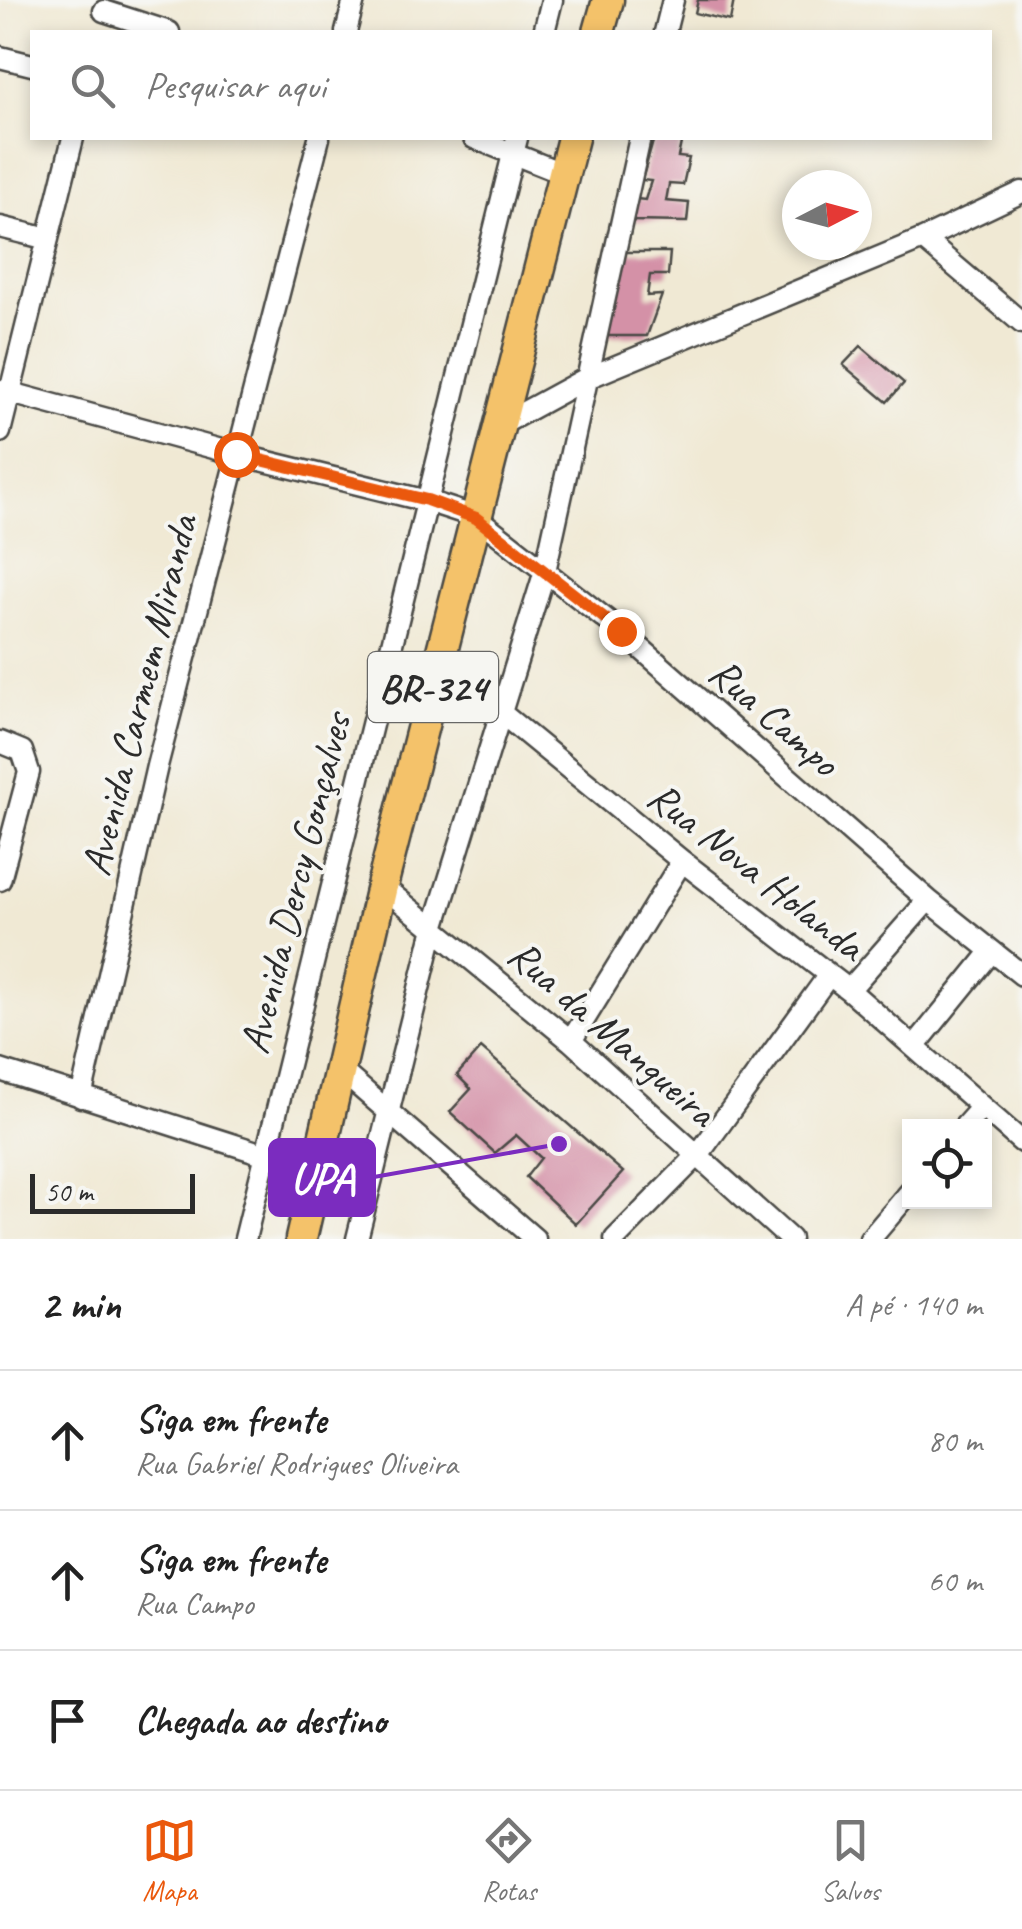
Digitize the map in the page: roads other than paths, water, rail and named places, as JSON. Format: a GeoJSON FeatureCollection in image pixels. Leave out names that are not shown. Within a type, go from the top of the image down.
{"type":"FeatureCollection","features":[{"type":"Feature","properties":{"kind":"main road"},"geometry":{"type":"LineString","coordinates":[[600,30],[608,0]]}},
{"type":"Feature","properties":{"kind":"main road","name":"BR-324"},"geometry":{"type":"LineString","coordinates":[[301,1239],[382,886],[573,140]]}},
{"type":"Feature","properties":{"kind":"street"},"geometry":{"type":"LineString","coordinates":[[346,30],[354,0]]}},
{"type":"Feature","properties":{"kind":"street"},"geometry":{"type":"LineString","coordinates":[[544,30],[552,0]]}},
{"type":"Feature","properties":{"kind":"street"},"geometry":{"type":"LineString","coordinates":[[665,30],[673,0]]}},
{"type":"Feature","properties":{"kind":"street"},"geometry":{"type":"LineString","coordinates":[[103,15],[161,30]]}},
{"type":"Feature","properties":{"kind":"street"},"geometry":{"type":"LineString","coordinates":[[0,57],[30,64]]}},
{"type":"Feature","properties":{"kind":"street"},"geometry":{"type":"LineString","coordinates":[[0,432],[5,391],[72,140]]}},
{"type":"Feature","properties":{"kind":"street","name":"Avenida Carmem Miranda"},"geometry":{"type":"LineString","coordinates":[[81,1098],[157,766],[318,140]]}},
{"type":"Feature","properties":{"kind":"street"},"geometry":{"type":"LineString","coordinates":[[486,140],[516,145],[564,174]]}},
{"type":"Feature","properties":{"kind":"street"},"geometry":{"type":"LineString","coordinates":[[357,1239],[434,928],[545,571],[640,140]]}},
{"type":"Feature","properties":{"kind":"street","name":"Avenida Dercy Gonçalves"},"geometry":{"type":"LineString","coordinates":[[244,1239],[516,145]]}},
{"type":"Feature","properties":{"kind":"street"},"geometry":{"type":"LineString","coordinates":[[497,427],[585,380],[923,239],[1022,192]]}},
{"type":"Feature","properties":{"kind":"street"},"geometry":{"type":"LineString","coordinates":[[0,227],[48,238]]}},
{"type":"Feature","properties":{"kind":"street"},"geometry":{"type":"LineString","coordinates":[[923,239],[1022,323]]}},
{"type":"Feature","properties":{"kind":"street","name":"Rua Campo"},"geometry":{"type":"LineString","coordinates":[[5,391],[236,454],[427,500],[476,518],[621,631],[928,900],[1022,974]]}},
{"type":"Feature","properties":{"kind":"street","name":"Rua Nova Holanda"},"geometry":{"type":"LineString","coordinates":[[440,662],[682,861],[849,990],[1022,1142]]}},
{"type":"Feature","properties":{"kind":"street"},"geometry":{"type":"LineString","coordinates":[[0,742],[22,751],[30,772],[0,880]]}},
{"type":"Feature","properties":{"kind":"street"},"geometry":{"type":"LineString","coordinates":[[570,1041],[682,861]]}},
{"type":"Feature","properties":{"kind":"street","name":"Rua da Mangueira"},"geometry":{"type":"LineString","coordinates":[[382,886],[570,1041],[790,1239]]}},
{"type":"Feature","properties":{"kind":"street"},"geometry":{"type":"LineString","coordinates":[[849,990],[928,900]]}},
{"type":"Feature","properties":{"kind":"street"},"geometry":{"type":"LineString","coordinates":[[914,1047],[992,951]]}},
{"type":"Feature","properties":{"kind":"street"},"geometry":{"type":"LineString","coordinates":[[614,1239],[698,1155],[829,976]]}},
{"type":"Feature","properties":{"kind":"street"},"geometry":{"type":"LineString","coordinates":[[338,1068],[534,1239]]}},
{"type":"Feature","properties":{"kind":"street"},"geometry":{"type":"LineString","coordinates":[[0,1070],[316,1172]]}},
{"type":"Feature","properties":{"kind":"street"},"geometry":{"type":"LineString","coordinates":[[971,1119],[982,1107]]}},
{"type":"Feature","properties":{"kind":"street"},"geometry":{"type":"LineString","coordinates":[[870,1239],[902,1201]]}},
{"type":"Feature","properties":{"kind":"place","name":"UPA"},"geometry":{"type":"Point","coordinates":[559,1144]}}]}
